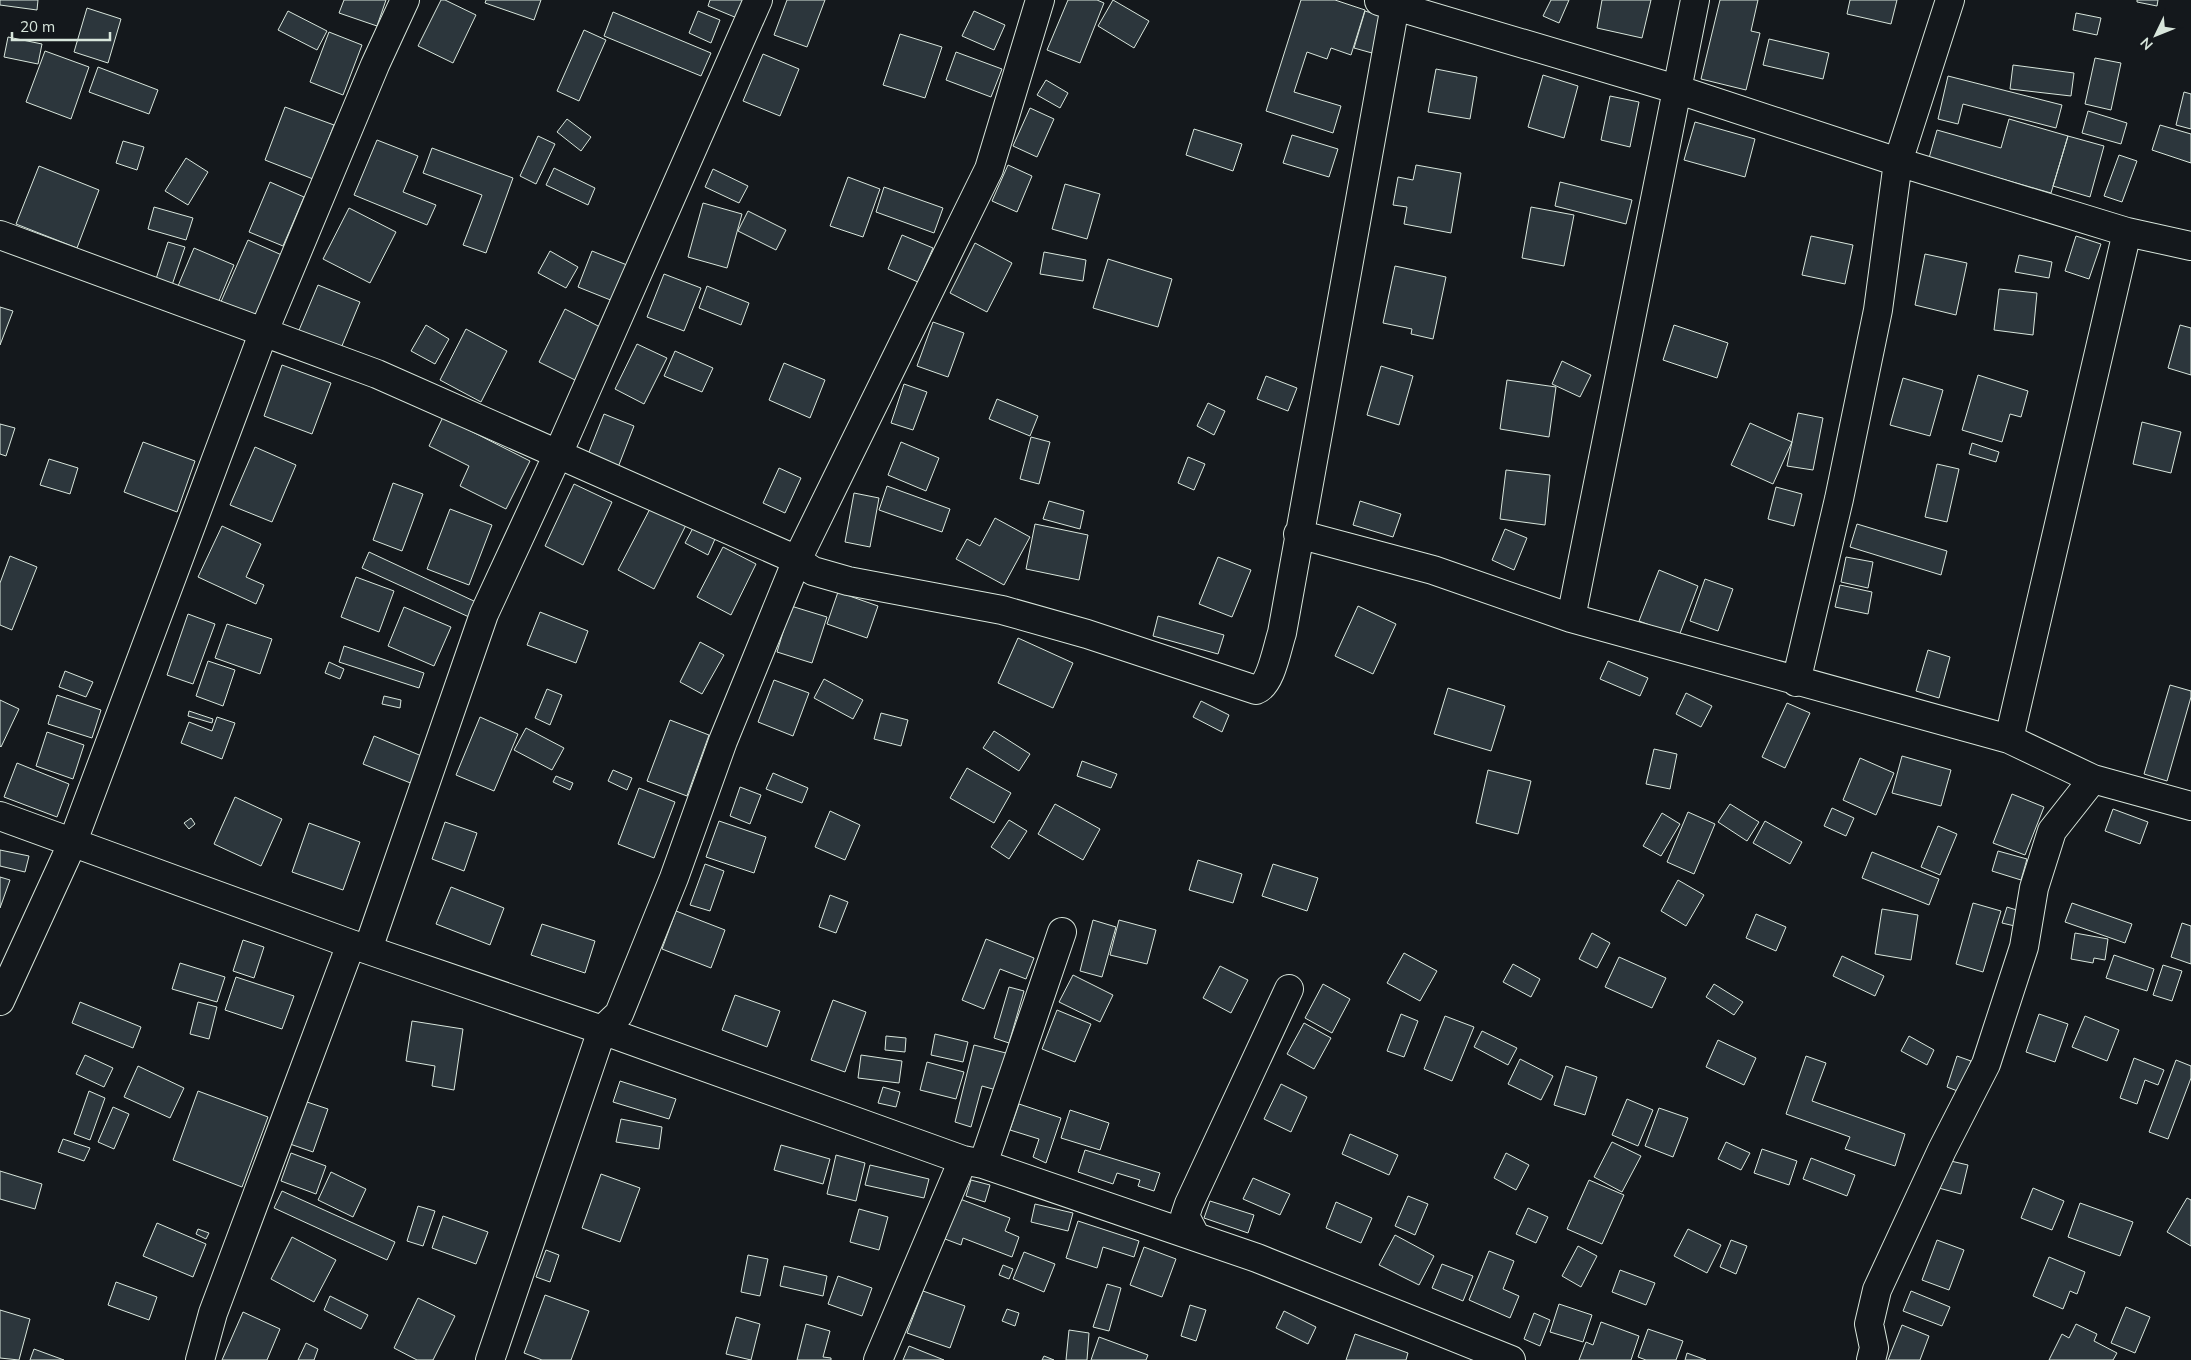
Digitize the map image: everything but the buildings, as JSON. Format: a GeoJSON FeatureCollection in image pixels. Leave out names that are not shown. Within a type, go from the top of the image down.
{"type":"FeatureCollection","features":[{"type":"Feature","properties":{"kind":"street"},"geometry":{"type":"LineString","coordinates":[[0,1001],[72,844],[264,331],[375,65],[406,0]]}},
{"type":"Feature","properties":{"kind":"street"},"geometry":{"type":"LineString","coordinates":[[200,1360],[213,1313],[360,947],[484,614],[558,454],[758,0]]}},
{"type":"Feature","properties":{"kind":"street"},"geometry":{"type":"LineString","coordinates":[[490,1360],[602,1030],[618,1014],[674,878],[723,741],[797,560],[989,169],[1040,0]]}},
{"type":"Feature","properties":{"kind":"street"},"geometry":{"type":"LineString","coordinates":[[1571,618],[1676,89],[1696,0]]}},
{"type":"Feature","properties":{"kind":"street"},"geometry":{"type":"LineString","coordinates":[[1796,682],[1840,499],[1878,310],[1898,162],[1950,0]]}},
{"type":"Feature","properties":{"kind":"street"},"geometry":{"type":"LineString","coordinates":[[0,236],[264,331],[377,374],[797,560],[813,570],[848,582],[1002,610],[1087,634],[1256,690],[1261,688],[1268,676],[1282,633],[1389,2],[1676,89],[1898,162],[2126,232],[2191,246]]}},
{"type":"Feature","properties":{"kind":"street"},"geometry":{"type":"LineString","coordinates":[[2009,739],[2126,232]]}},
{"type":"Feature","properties":{"kind":"street"},"geometry":{"type":"LineString","coordinates":[[1298,534],[1433,570],[1571,618],[1796,682],[2009,739],[2093,779],[2191,806]]}},
{"type":"Feature","properties":{"kind":"street"},"geometry":{"type":"LineString","coordinates":[[1871,1360],[1874,1348],[1869,1324],[1877,1290],[1951,1133],[1986,1064],[2024,947],[2034,888],[2052,832],[2093,779]]}},
{"type":"Feature","properties":{"kind":"street"},"geometry":{"type":"LineString","coordinates":[[0,816],[72,844],[360,947],[602,1030],[973,1162],[1257,1258],[1511,1360]]}},
{"type":"Feature","properties":{"kind":"street"},"geometry":{"type":"LineString","coordinates":[[878,1360],[973,1162],[1062,932]]}},
{"type":"Feature","properties":{"kind":"street"},"geometry":{"type":"LineString","coordinates":[[1196,1237],[1185,1216],[1189,1204],[1289,989]]}}]}
